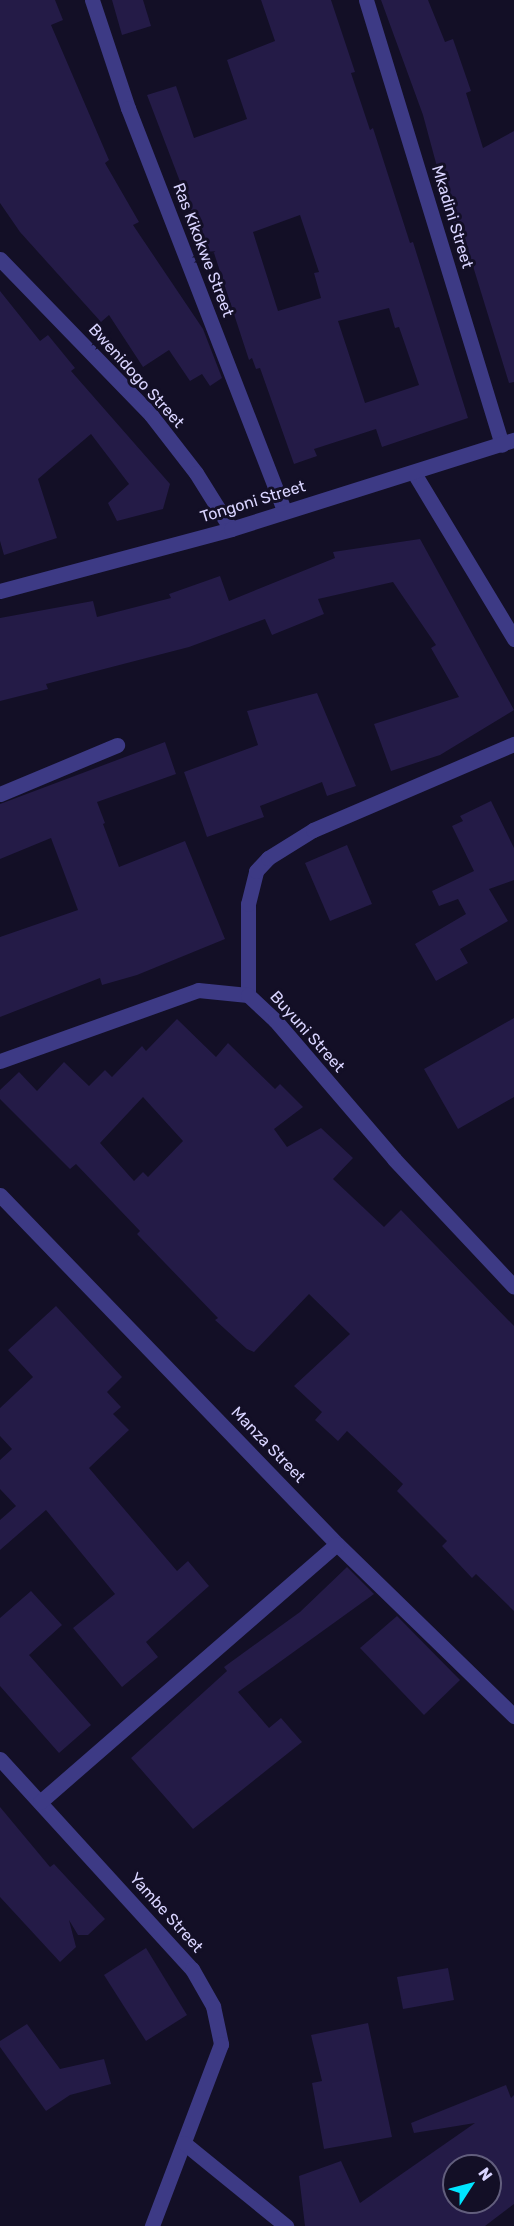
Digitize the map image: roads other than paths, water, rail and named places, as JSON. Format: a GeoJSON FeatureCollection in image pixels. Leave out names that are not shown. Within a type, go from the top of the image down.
{"type":"FeatureCollection","features":[{"type":"Feature","properties":{"kind":"street","name":"Ras Kikokwe Street"},"geometry":{"type":"LineString","coordinates":[[92,0],[128,108],[284,510]]}},
{"type":"Feature","properties":{"kind":"street","name":"Mkadini Street"},"geometry":{"type":"LineString","coordinates":[[366,0],[508,442]]}},
{"type":"Feature","properties":{"kind":"street","name":"Bwenidogo Street"},"geometry":{"type":"LineString","coordinates":[[0,259],[151,415],[195,473],[231,529]]}},
{"type":"Feature","properties":{"kind":"street","name":"Tongoni Street"},"geometry":{"type":"LineString","coordinates":[[0,591],[231,529],[284,510],[414,473],[508,442]]}},
{"type":"Feature","properties":{"kind":"street"},"geometry":{"type":"LineString","coordinates":[[414,473],[514,639]]}},
{"type":"Feature","properties":{"kind":"street"},"geometry":{"type":"LineString","coordinates":[[248,995],[248,904],[256,871],[268,858],[313,830],[514,744]]}},
{"type":"Feature","properties":{"kind":"street"},"geometry":{"type":"LineString","coordinates":[[0,794],[117,746]]}},
{"type":"Feature","properties":{"kind":"street","name":"Buyuni Street"},"geometry":{"type":"LineString","coordinates":[[0,1061],[198,990],[248,995],[275,1020],[394,1159],[514,1287]]}},
{"type":"Feature","properties":{"kind":"street","name":"Manza Street"},"geometry":{"type":"LineString","coordinates":[[0,1195],[337,1544],[514,1716]]}},
{"type":"Feature","properties":{"kind":"street"},"geometry":{"type":"LineString","coordinates":[[40,1802],[337,1544]]}},
{"type":"Feature","properties":{"kind":"street","name":"Yambe Street"},"geometry":{"type":"LineString","coordinates":[[0,1759],[192,1969],[213,2006],[220,2044],[152,2226]]}},
{"type":"Feature","properties":{"kind":"street"},"geometry":{"type":"LineString","coordinates":[[184,2143],[286,2226]]}}]}
